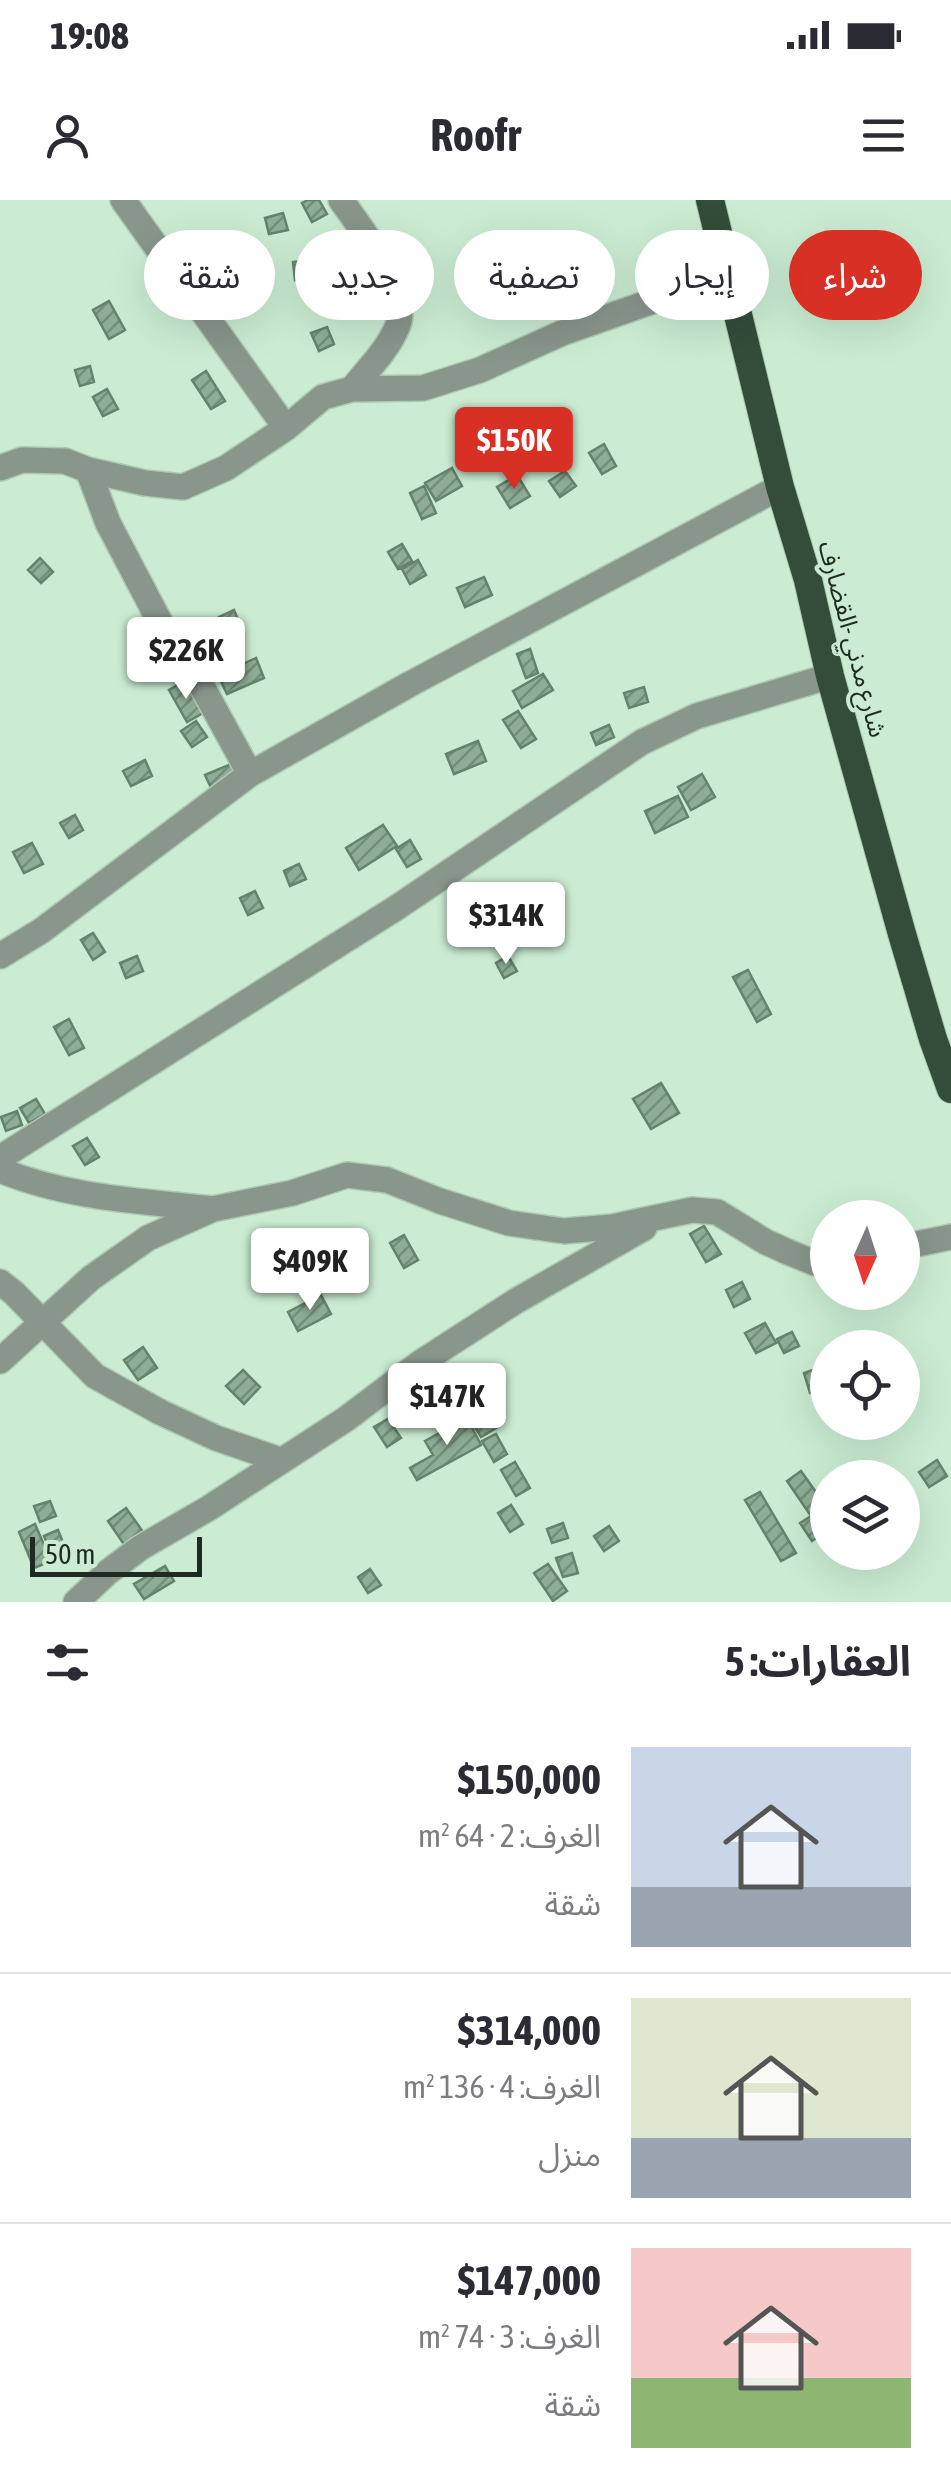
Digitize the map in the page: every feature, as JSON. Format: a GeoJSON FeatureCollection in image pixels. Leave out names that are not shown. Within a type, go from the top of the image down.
{"type":"FeatureCollection","features":[{"type":"Feature","properties":{"kind":"highway","name":"شارع مدني -القضارف"},"geometry":{"type":"LineString","coordinates":[[710,200],[717,230]]}},
{"type":"Feature","properties":{"kind":"highway","name":"شارع مدني -القضارف"},"geometry":{"type":"LineString","coordinates":[[738,320],[830,676],[907,952],[951,1089]]}},
{"type":"Feature","properties":{"kind":"street"},"geometry":{"type":"LineString","coordinates":[[123,200],[286,428]]}},
{"type":"Feature","properties":{"kind":"street"},"geometry":{"type":"LineString","coordinates":[[341,200],[386,266],[401,312],[400,323],[387,346],[352,389]]}},
{"type":"Feature","properties":{"kind":"street"},"geometry":{"type":"LineString","coordinates":[[0,468],[22,460],[65,461],[145,483],[183,487],[226,468],[286,428],[323,397],[352,389],[423,388],[480,370],[562,333],[635,307]]}},
{"type":"Feature","properties":{"kind":"street"},"geometry":{"type":"LineString","coordinates":[[88,470],[108,523],[152,608],[199,681],[250,774]]}},
{"type":"Feature","properties":{"kind":"street"},"geometry":{"type":"LineString","coordinates":[[0,956],[41,931],[250,774],[780,487]]}},
{"type":"Feature","properties":{"kind":"street"},"geometry":{"type":"LineString","coordinates":[[4,1171],[642,742],[697,716],[830,676]]}},
{"type":"Feature","properties":{"kind":"street"},"geometry":{"type":"LineString","coordinates":[[4,1171],[98,1197],[213,1209]]}},
{"type":"Feature","properties":{"kind":"street"},"geometry":{"type":"LineString","coordinates":[[0,1360],[91,1278],[148,1238],[213,1209],[292,1193],[347,1176],[387,1180],[509,1222],[564,1231],[612,1227],[692,1210],[717,1212],[776,1247],[810,1261]]}},
{"type":"Feature","properties":{"kind":"street"},"geometry":{"type":"LineString","coordinates":[[76,1602],[140,1548],[346,1419],[420,1363],[500,1311],[665,1215]]}},
{"type":"Feature","properties":{"kind":"street"},"geometry":{"type":"LineString","coordinates":[[920,1243],[951,1237]]}},
{"type":"Feature","properties":{"kind":"street"},"geometry":{"type":"LineString","coordinates":[[0,1282],[96,1376],[216,1438],[280,1460]]}},
{"type":"Feature","properties":{"kind":"building"},"geometry":{"type":"Polygon","coordinates":[[[319,200],[327,214],[312,222],[302,203],[319,200]]]}},
{"type":"Feature","properties":{"kind":"building"},"geometry":{"type":"Polygon","coordinates":[[[283,213],[288,230],[268,230],[265,218],[283,213]]]}},
{"type":"Feature","properties":{"kind":"building"},"geometry":{"type":"Polygon","coordinates":[[[109,301],[125,330],[109,339],[93,310],[109,301]]]}},
{"type":"Feature","properties":{"kind":"building"},"geometry":{"type":"Polygon","coordinates":[[[327,327],[334,344],[319,351],[311,333],[327,327]]]}},
{"type":"Feature","properties":{"kind":"building"},"geometry":{"type":"Polygon","coordinates":[[[90,366],[94,382],[80,386],[75,370],[90,366]]]}},
{"type":"Feature","properties":{"kind":"building"},"geometry":{"type":"Polygon","coordinates":[[[206,371],[225,401],[211,409],[192,380],[206,371]]]}},
{"type":"Feature","properties":{"kind":"building"},"geometry":{"type":"Polygon","coordinates":[[[107,389],[118,409],[103,416],[93,397],[107,389]]]}},
{"type":"Feature","properties":{"kind":"building"},"geometry":{"type":"Polygon","coordinates":[[[604,444],[616,466],[602,474],[589,453],[604,444]]]}},
{"type":"Feature","properties":{"kind":"building"},"geometry":{"type":"Polygon","coordinates":[[[452,468],[462,486],[436,501],[425,483],[452,468]]]}},
{"type":"Feature","properties":{"kind":"building"},"geometry":{"type":"Polygon","coordinates":[[[565,471],[576,486],[560,497],[549,481],[565,471]]]}},
{"type":"Feature","properties":{"kind":"building"},"geometry":{"type":"Polygon","coordinates":[[[517,475],[530,496],[510,508],[497,487],[517,475]]]}},
{"type":"Feature","properties":{"kind":"building"},"geometry":{"type":"Polygon","coordinates":[[[424,486],[436,513],[422,519],[410,493],[424,486]]]}},
{"type":"Feature","properties":{"kind":"building"},"geometry":{"type":"Polygon","coordinates":[[[402,544],[412,561],[398,569],[388,552],[402,544]]]}},
{"type":"Feature","properties":{"kind":"building"},"geometry":{"type":"Polygon","coordinates":[[[40,558],[53,572],[41,583],[28,570],[40,558]]]}},
{"type":"Feature","properties":{"kind":"building"},"geometry":{"type":"Polygon","coordinates":[[[418,560],[426,575],[410,584],[402,569],[418,560]]]}},
{"type":"Feature","properties":{"kind":"building"},"geometry":{"type":"Polygon","coordinates":[[[484,577],[492,595],[465,607],[457,588],[484,577]]]}},
{"type":"Feature","properties":{"kind":"building"},"geometry":{"type":"Polygon","coordinates":[[[234,610],[241,627],[227,634],[219,617],[234,610]]]}},
{"type":"Feature","properties":{"kind":"building"},"geometry":{"type":"Polygon","coordinates":[[[530,649],[538,673],[526,678],[517,654],[530,649]]]}},
{"type":"Feature","properties":{"kind":"building"},"geometry":{"type":"Polygon","coordinates":[[[256,658],[264,678],[227,694],[218,675],[256,658]]]}},
{"type":"Feature","properties":{"kind":"building"},"geometry":{"type":"Polygon","coordinates":[[[543,674],[553,690],[522,708],[513,691],[543,674]]]}},
{"type":"Feature","properties":{"kind":"building"},"geometry":{"type":"Polygon","coordinates":[[[185,681],[203,713],[187,722],[169,690],[185,681]]]}},
{"type":"Feature","properties":{"kind":"building"},"geometry":{"type":"Polygon","coordinates":[[[644,687],[648,702],[629,708],[624,693],[644,687]]]}},
{"type":"Feature","properties":{"kind":"building"},"geometry":{"type":"Polygon","coordinates":[[[518,711],[536,739],[521,748],[503,720],[518,711]]]}},
{"type":"Feature","properties":{"kind":"building"},"geometry":{"type":"Polygon","coordinates":[[[196,721],[207,737],[192,747],[181,731],[196,721]]]}},
{"type":"Feature","properties":{"kind":"building"},"geometry":{"type":"Polygon","coordinates":[[[609,725],[614,737],[596,745],[591,733],[609,725]]]}},
{"type":"Feature","properties":{"kind":"building"},"geometry":{"type":"Polygon","coordinates":[[[478,741],[486,761],[454,774],[446,754],[478,741]]]}},
{"type":"Feature","properties":{"kind":"building"},"geometry":{"type":"Polygon","coordinates":[[[145,760],[152,776],[131,786],[123,771],[145,760]]]}},
{"type":"Feature","properties":{"kind":"building"},"geometry":{"type":"Polygon","coordinates":[[[231,764],[238,779],[212,790],[205,775],[231,764]]]}},
{"type":"Feature","properties":{"kind":"building"},"geometry":{"type":"Polygon","coordinates":[[[702,774],[715,797],[691,810],[678,787],[702,774]]]}},
{"type":"Feature","properties":{"kind":"building"},"geometry":{"type":"Polygon","coordinates":[[[678,796],[688,817],[655,833],[645,811],[678,796]]]}},
{"type":"Feature","properties":{"kind":"building"},"geometry":{"type":"Polygon","coordinates":[[[75,815],[83,830],[69,838],[60,823],[75,815]]]}},
{"type":"Feature","properties":{"kind":"building"},"geometry":{"type":"Polygon","coordinates":[[[383,825],[397,846],[359,870],[346,848],[383,825]]]}},
{"type":"Feature","properties":{"kind":"building"},"geometry":{"type":"Polygon","coordinates":[[[410,840],[421,859],[407,867],[396,849],[410,840]]]}},
{"type":"Feature","properties":{"kind":"building"},"geometry":{"type":"Polygon","coordinates":[[[32,843],[43,864],[24,873],[13,852],[32,843]]]}},
{"type":"Feature","properties":{"kind":"building"},"geometry":{"type":"Polygon","coordinates":[[[299,864],[306,879],[290,886],[284,871],[299,864]]]}},
{"type":"Feature","properties":{"kind":"building"},"geometry":{"type":"Polygon","coordinates":[[[255,891],[263,908],[248,915],[240,898],[255,891]]]}},
{"type":"Feature","properties":{"kind":"building"},"geometry":{"type":"Polygon","coordinates":[[[93,933],[105,952],[93,960],[81,940],[93,933]]]}},
{"type":"Feature","properties":{"kind":"building"},"geometry":{"type":"Polygon","coordinates":[[[137,956],[143,971],[126,978],[120,963],[137,956]]]}},
{"type":"Feature","properties":{"kind":"building"},"geometry":{"type":"Polygon","coordinates":[[[508,956],[517,971],[504,978],[496,963],[508,956]]]}},
{"type":"Feature","properties":{"kind":"building"},"geometry":{"type":"Polygon","coordinates":[[[748,970],[771,1014],[757,1022],[733,977],[748,970]]]}},
{"type":"Feature","properties":{"kind":"building"},"geometry":{"type":"Polygon","coordinates":[[[69,1019],[84,1048],[69,1055],[54,1027],[69,1019]]]}},
{"type":"Feature","properties":{"kind":"building"},"geometry":{"type":"Polygon","coordinates":[[[661,1083],[679,1113],[651,1129],[633,1099],[661,1083]]]}},
{"type":"Feature","properties":{"kind":"building"},"geometry":{"type":"Polygon","coordinates":[[[36,1099],[45,1114],[29,1123],[20,1108],[36,1099]]]}},
{"type":"Feature","properties":{"kind":"building"},"geometry":{"type":"Polygon","coordinates":[[[17,1111],[22,1125],[6,1131],[1,1117],[17,1111]]]}},
{"type":"Feature","properties":{"kind":"building"},"geometry":{"type":"Polygon","coordinates":[[[87,1138],[99,1157],[85,1165],[73,1146],[87,1138]]]}},
{"type":"Feature","properties":{"kind":"building"},"geometry":{"type":"Polygon","coordinates":[[[704,1226],[721,1254],[706,1262],[690,1234],[704,1226]]]}},
{"type":"Feature","properties":{"kind":"building"},"geometry":{"type":"Polygon","coordinates":[[[404,1235],[418,1260],[404,1268],[390,1243],[404,1235]]]}},
{"type":"Feature","properties":{"kind":"building"},"geometry":{"type":"Polygon","coordinates":[[[273,1259],[283,1277],[269,1285],[258,1268],[273,1259]]]}},
{"type":"Feature","properties":{"kind":"building"},"geometry":{"type":"Polygon","coordinates":[[[742,1282],[750,1299],[734,1307],[726,1290],[742,1282]]]}},
{"type":"Feature","properties":{"kind":"building"},"geometry":{"type":"Polygon","coordinates":[[[321,1295],[331,1314],[298,1331],[288,1312],[321,1295]]]}},
{"type":"Feature","properties":{"kind":"building"},"geometry":{"type":"Polygon","coordinates":[[[765,1323],[776,1343],[756,1353],[745,1333],[765,1323]]]}},
{"type":"Feature","properties":{"kind":"building"},"geometry":{"type":"Polygon","coordinates":[[[792,1332],[799,1346],[784,1353],[777,1339],[792,1332]]]}},
{"type":"Feature","properties":{"kind":"building"},"geometry":{"type":"Polygon","coordinates":[[[143,1347],[157,1368],[138,1380],[124,1360],[143,1347]]]}},
{"type":"Feature","properties":{"kind":"building"},"geometry":{"type":"Polygon","coordinates":[[[243,1370],[260,1387],[244,1404],[226,1386],[243,1370]]]}},
{"type":"Feature","properties":{"kind":"building"},"geometry":{"type":"Polygon","coordinates":[[[810,1371],[810,1393],[804,1373],[810,1371]]]}},
{"type":"Feature","properties":{"kind":"building"},"geometry":{"type":"Polygon","coordinates":[[[484,1410],[496,1428],[481,1437],[470,1419],[484,1410]]]}},
{"type":"Feature","properties":{"kind":"building"},"geometry":{"type":"Polygon","coordinates":[[[467,1418],[481,1445],[417,1480],[410,1468],[433,1455],[425,1441],[467,1418]]]}},
{"type":"Feature","properties":{"kind":"building"},"geometry":{"type":"Polygon","coordinates":[[[388,1419],[401,1438],[387,1447],[374,1427],[388,1419]]]}},
{"type":"Feature","properties":{"kind":"building"},"geometry":{"type":"Polygon","coordinates":[[[496,1434],[507,1454],[494,1462],[482,1441],[496,1434]]]}},
{"type":"Feature","properties":{"kind":"building"},"geometry":{"type":"Polygon","coordinates":[[[937,1460],[947,1476],[929,1487],[920,1471],[937,1460]]]}},
{"type":"Feature","properties":{"kind":"building"},"geometry":{"type":"Polygon","coordinates":[[[515,1462],[530,1488],[516,1496],[501,1470],[515,1462]]]}},
{"type":"Feature","properties":{"kind":"building"},"geometry":{"type":"Polygon","coordinates":[[[801,1471],[810,1484],[810,1515],[787,1481],[801,1471]]]}},
{"type":"Feature","properties":{"kind":"building"},"geometry":{"type":"Polygon","coordinates":[[[760,1492],[796,1553],[781,1561],[745,1500],[760,1492]]]}},
{"type":"Feature","properties":{"kind":"building"},"geometry":{"type":"Polygon","coordinates":[[[50,1501],[56,1516],[40,1522],[34,1506],[50,1501]]]}},
{"type":"Feature","properties":{"kind":"building"},"geometry":{"type":"Polygon","coordinates":[[[511,1505],[523,1524],[510,1532],[498,1513],[511,1505]]]}},
{"type":"Feature","properties":{"kind":"building"},"geometry":{"type":"Polygon","coordinates":[[[126,1508],[151,1543],[132,1556],[108,1521],[126,1508]]]}},
{"type":"Feature","properties":{"kind":"building"},"geometry":{"type":"Polygon","coordinates":[[[810,1517],[810,1538],[800,1523],[810,1517]]]}},
{"type":"Feature","properties":{"kind":"building"},"geometry":{"type":"Polygon","coordinates":[[[563,1523],[568,1538],[552,1543],[547,1529],[563,1523]]]}},
{"type":"Feature","properties":{"kind":"building"},"geometry":{"type":"Polygon","coordinates":[[[35,1524],[51,1561],[34,1568],[19,1532],[35,1524]]]}},
{"type":"Feature","properties":{"kind":"building"},"geometry":{"type":"Polygon","coordinates":[[[609,1526],[619,1541],[604,1551],[594,1536],[609,1526]]]}},
{"type":"Feature","properties":{"kind":"building"},"geometry":{"type":"Polygon","coordinates":[[[58,1530],[65,1547],[51,1553],[44,1536],[58,1530]]]}},
{"type":"Feature","properties":{"kind":"building"},"geometry":{"type":"Polygon","coordinates":[[[572,1553],[578,1573],[563,1577],[556,1558],[572,1553]]]}},
{"type":"Feature","properties":{"kind":"building"},"geometry":{"type":"Polygon","coordinates":[[[548,1564],[567,1591],[553,1601],[534,1573],[548,1564]]]}},
{"type":"Feature","properties":{"kind":"building"},"geometry":{"type":"Polygon","coordinates":[[[165,1566],[174,1581],[144,1599],[134,1584],[165,1566]]]}},
{"type":"Feature","properties":{"kind":"building"},"geometry":{"type":"Polygon","coordinates":[[[370,1569],[381,1585],[368,1593],[358,1577],[370,1569]]]}}]}
